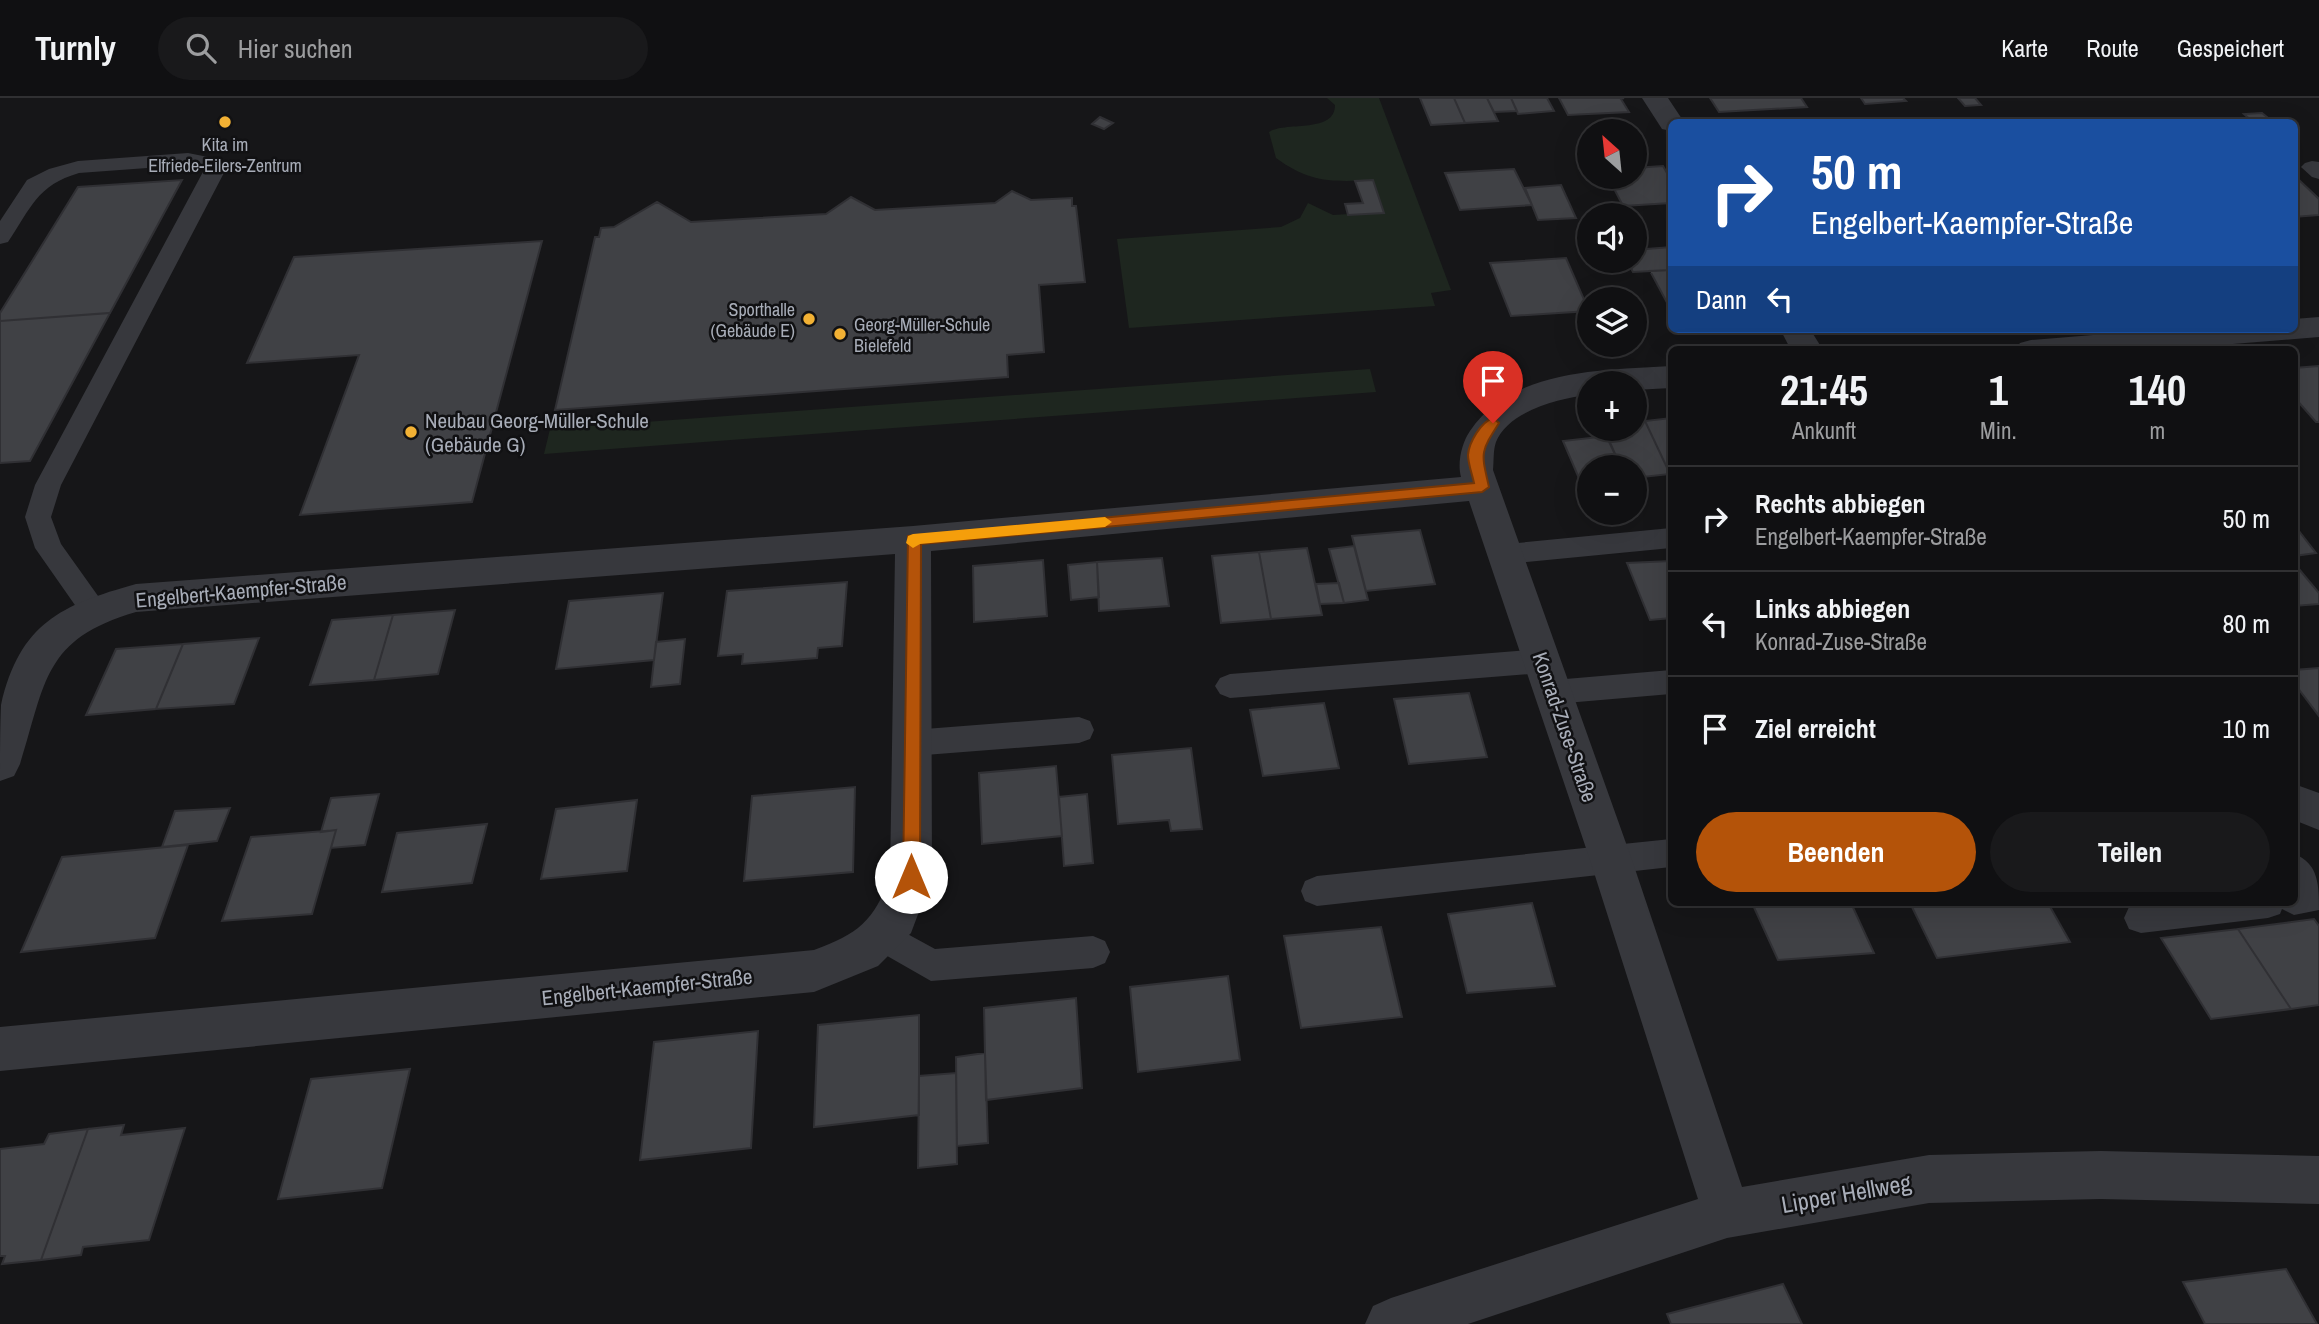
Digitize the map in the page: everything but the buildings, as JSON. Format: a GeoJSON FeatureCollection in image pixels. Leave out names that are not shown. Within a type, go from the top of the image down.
{"type":"FeatureCollection","features":[{"type":"Feature","properties":{"kind":"street"},"geometry":{"type":"LineString","coordinates":[[1655,98],[1668,119]]}},
{"type":"Feature","properties":{"kind":"street"},"geometry":{"type":"LineString","coordinates":[[2298,329],[2319,327]]}},
{"type":"Feature","properties":{"kind":"street"},"geometry":{"type":"LineString","coordinates":[[2081,346],[2242,333]]}},
{"type":"Feature","properties":{"kind":"street","name":"Konrad-Zuse-Straße"},"geometry":{"type":"LineString","coordinates":[[1668,377],[1582,383],[1557,388],[1513,407],[1493,423],[1481,437],[1475,454],[1482,487],[1611,860],[1727,1214]]}},
{"type":"Feature","properties":{"kind":"street","name":"Engelbert-Kaempfer-Straße"},"geometry":{"type":"LineString","coordinates":[[0,764],[36,657],[64,627],[94,610],[136,597],[913,540],[1482,487]]}},
{"type":"Feature","properties":{"kind":"street","name":"Engelbert-Kaempfer-Straße"},"geometry":{"type":"LineString","coordinates":[[0,1049],[814,971],[863,952],[896,919],[911,877],[913,540]]}},
{"type":"Feature","properties":{"kind":"street"},"geometry":{"type":"LineString","coordinates":[[2298,803],[2319,812]]}},
{"type":"Feature","properties":{"kind":"street","name":"Lipper Hellweg"},"geometry":{"type":"LineString","coordinates":[[1391,1324],[1727,1214],[1929,1179],[2101,1175],[2316,1184]]}},
{"type":"Feature","properties":{"kind":"lane"},"geometry":{"type":"LineString","coordinates":[[0,237],[36,185],[56,173],[78,167],[188,159],[206,162],[215,169],[48,485],[38,517],[49,548],[94,610]]}},
{"type":"Feature","properties":{"kind":"lane"},"geometry":{"type":"LineString","coordinates":[[1507,554],[1668,538]]}},
{"type":"Feature","properties":{"kind":"lane"},"geometry":{"type":"LineString","coordinates":[[1230,686],[1548,676],[1668,682]]}},
{"type":"Feature","properties":{"kind":"lane"},"geometry":{"type":"LineString","coordinates":[[912,743],[1079,730]]}},
{"type":"Feature","properties":{"kind":"lane"},"geometry":{"type":"LineString","coordinates":[[1317,891],[1668,853]]}},
{"type":"Feature","properties":{"kind":"lane"},"geometry":{"type":"LineString","coordinates":[[2298,874],[2314,897],[2298,899]]}},
{"type":"Feature","properties":{"kind":"lane"},"geometry":{"type":"LineString","coordinates":[[2141,918],[2243,906]]}},
{"type":"Feature","properties":{"kind":"lane"},"geometry":{"type":"LineString","coordinates":[[880,934],[931,965],[1093,952]]}},
{"type":"Feature","properties":{"kind":"shaded area"},"geometry":{"type":"Polygon","coordinates":[[[1327,98],[1379,98],[1451,290],[1431,293],[1435,306],[1129,328],[1117,239],[1281,227],[1300,218],[1308,203],[1333,215],[1384,212],[1373,180],[1322,179],[1300,172],[1276,158],[1269,132],[1327,120],[1333,114],[1335,105],[1327,98]]]}},
{"type":"Feature","properties":{"kind":"shaded area"},"geometry":{"type":"Polygon","coordinates":[[[1370,369],[1376,392],[544,454],[550,429],[1370,369]]]}},
{"type":"Feature","properties":{"kind":"slow traffic"},"geometry":{"type":"LineString","coordinates":[[913,543],[913,540],[1105,522]]}},
{"type":"Feature","properties":{"kind":"place","name":"Kita im Elfriede-Eilers-Zentrum"},"geometry":{"type":"Point","coordinates":[225,122]}},
{"type":"Feature","properties":{"kind":"place","name":"Sporthalle (Gebäude E)"},"geometry":{"type":"Point","coordinates":[809,319]}},
{"type":"Feature","properties":{"kind":"place","name":"Georg-Müller-Schule Bielefeld"},"geometry":{"type":"Point","coordinates":[840,334]}},
{"type":"Feature","properties":{"kind":"place","name":"Neubau Georg-Müller-Schule (Gebäude G)"},"geometry":{"type":"Point","coordinates":[411,432]}},
{"type":"Feature","properties":{"kind":"route"},"geometry":{"type":"LineString","coordinates":[[911,877],[913,540],[1482,487],[1476,470],[1475,454],[1481,437],[1493,423]]}}]}
